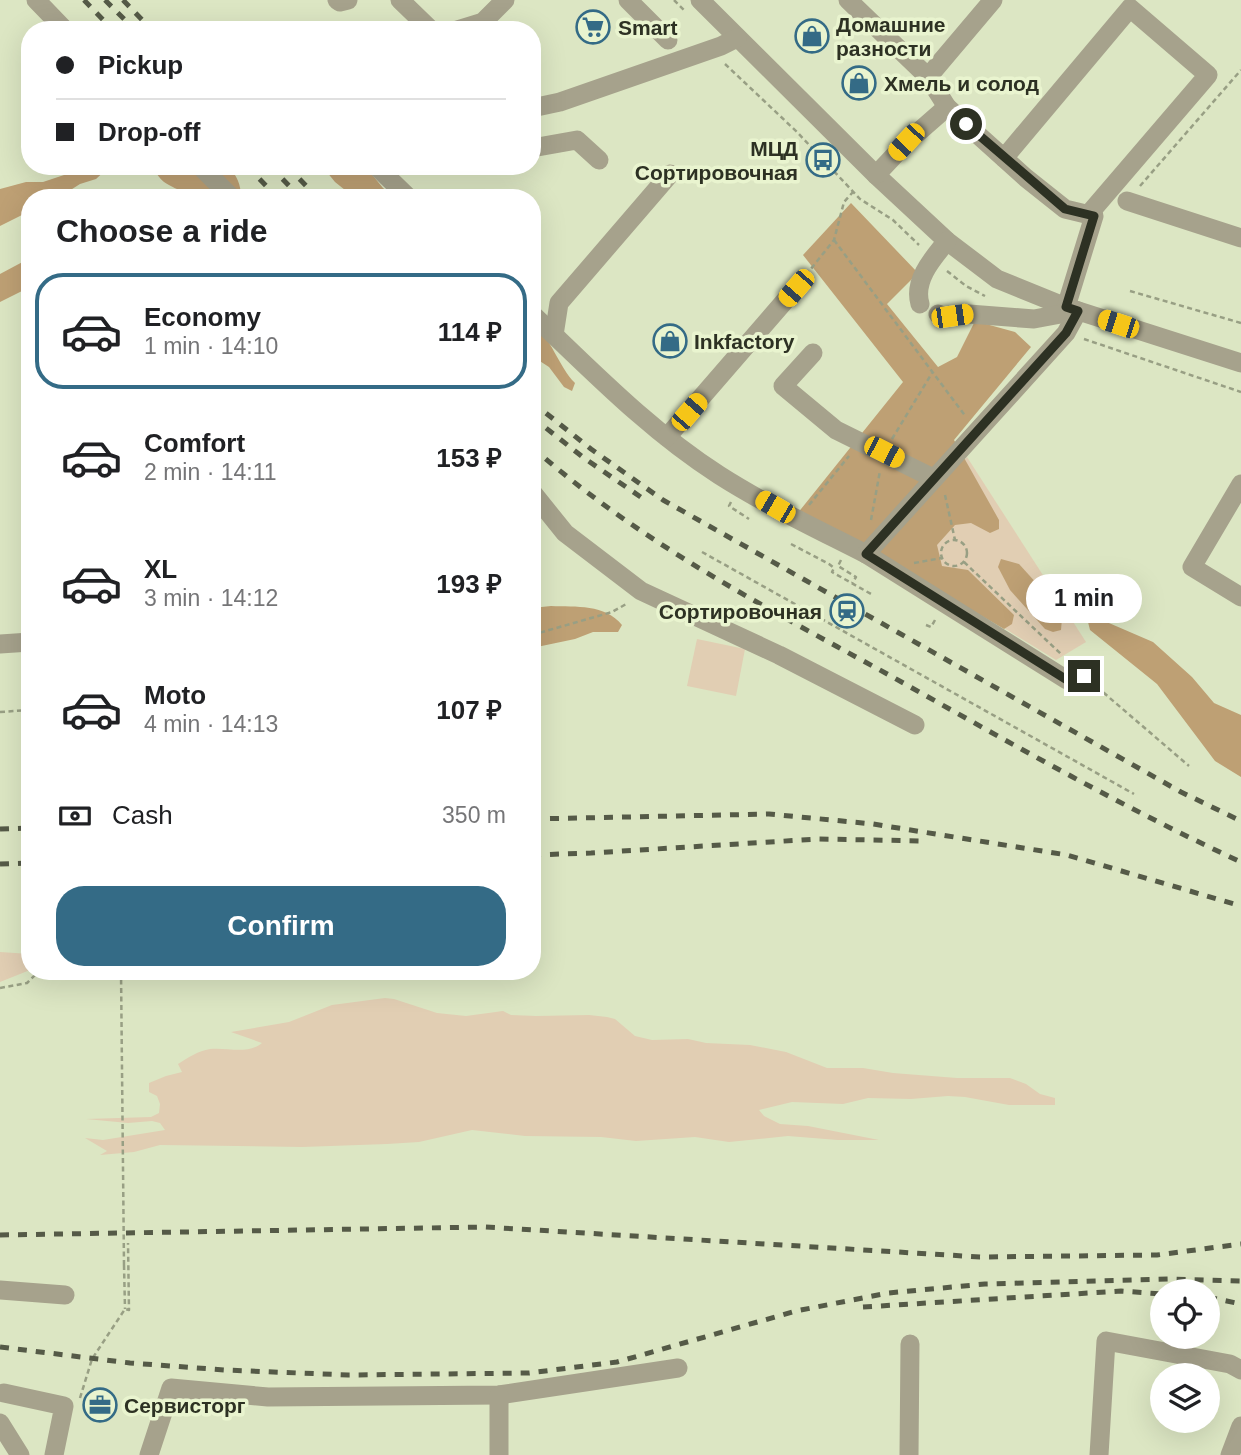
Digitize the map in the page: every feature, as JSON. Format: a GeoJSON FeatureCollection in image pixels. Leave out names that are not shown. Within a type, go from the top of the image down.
{"type":"FeatureCollection","features":[{"type":"Feature","properties":{"kind":"street"},"geometry":{"type":"LineString","coordinates":[[36,0],[56,21]]}},
{"type":"Feature","properties":{"kind":"street"},"geometry":{"type":"LineString","coordinates":[[337,0],[348,0]]}},
{"type":"Feature","properties":{"kind":"street"},"geometry":{"type":"LineString","coordinates":[[400,0],[422,21]]}},
{"type":"Feature","properties":{"kind":"street"},"geometry":{"type":"LineString","coordinates":[[484,21],[505,0]]}},
{"type":"Feature","properties":{"kind":"street"},"geometry":{"type":"LineString","coordinates":[[628,0],[668,40]]}},
{"type":"Feature","properties":{"kind":"street"},"geometry":{"type":"LineString","coordinates":[[700,0],[876,175],[947,241],[997,279],[1072,309],[1241,363]]}},
{"type":"Feature","properties":{"kind":"street"},"geometry":{"type":"LineString","coordinates":[[848,0],[928,77],[947,107],[1004,158],[1065,209],[1094,216],[1066,333],[866,554]]}},
{"type":"Feature","properties":{"kind":"street"},"geometry":{"type":"LineString","coordinates":[[928,77],[993,0]]}},
{"type":"Feature","properties":{"kind":"street"},"geometry":{"type":"LineString","coordinates":[[1004,158],[1130,8],[1208,75],[1088,215]]}},
{"type":"Feature","properties":{"kind":"street"},"geometry":{"type":"LineString","coordinates":[[541,106],[560,102],[737,38]]}},
{"type":"Feature","properties":{"kind":"street"},"geometry":{"type":"LineString","coordinates":[[876,175],[906,142],[947,107]]}},
{"type":"Feature","properties":{"kind":"street"},"geometry":{"type":"LineString","coordinates":[[541,146],[577,140],[599,160]]}},
{"type":"Feature","properties":{"kind":"street"},"geometry":{"type":"LineString","coordinates":[[554,335],[558,303],[670,174]]}},
{"type":"Feature","properties":{"kind":"street"},"geometry":{"type":"LineString","coordinates":[[209,175],[223,189]]}},
{"type":"Feature","properties":{"kind":"street"},"geometry":{"type":"LineString","coordinates":[[385,175],[400,189]]}},
{"type":"Feature","properties":{"kind":"street"},"geometry":{"type":"LineString","coordinates":[[1127,201],[1241,238]]}},
{"type":"Feature","properties":{"kind":"street"},"geometry":{"type":"LineString","coordinates":[[920,304],[918,294],[923,274],[932,258],[947,241]]}},
{"type":"Feature","properties":{"kind":"street"},"geometry":{"type":"LineString","coordinates":[[667,437],[796,288]]}},
{"type":"Feature","properties":{"kind":"street"},"geometry":{"type":"LineString","coordinates":[[938,314],[945,317],[969,314],[1034,320],[1072,309]]}},
{"type":"Feature","properties":{"kind":"street"},"geometry":{"type":"LineString","coordinates":[[541,323],[633,410],[719,475],[866,554],[1067,680],[1084,676]]}},
{"type":"Feature","properties":{"kind":"street"},"geometry":{"type":"LineString","coordinates":[[813,353],[783,386],[836,430],[936,474]]}},
{"type":"Feature","properties":{"kind":"street"},"geometry":{"type":"LineString","coordinates":[[1241,484],[1192,567],[1241,597]]}},
{"type":"Feature","properties":{"kind":"street"},"geometry":{"type":"LineString","coordinates":[[541,509],[565,533],[641,591],[779,655],[915,725]]}},
{"type":"Feature","properties":{"kind":"street"},"geometry":{"type":"LineString","coordinates":[[0,644],[21,643]]}},
{"type":"Feature","properties":{"kind":"street"},"geometry":{"type":"LineString","coordinates":[[0,1290],[65,1295]]}},
{"type":"Feature","properties":{"kind":"street"},"geometry":{"type":"LineString","coordinates":[[1099,1455],[1106,1341],[1230,1364],[1241,1370]]}},
{"type":"Feature","properties":{"kind":"street"},"geometry":{"type":"LineString","coordinates":[[909,1455],[910,1344]]}},
{"type":"Feature","properties":{"kind":"street"},"geometry":{"type":"LineString","coordinates":[[149,1455],[171,1388],[268,1397],[499,1395],[678,1368]]}},
{"type":"Feature","properties":{"kind":"street"},"geometry":{"type":"LineString","coordinates":[[4,1393],[64,1406],[54,1455]]}},
{"type":"Feature","properties":{"kind":"street"},"geometry":{"type":"LineString","coordinates":[[499,1395],[499,1455]]}},
{"type":"Feature","properties":{"kind":"street"},"geometry":{"type":"LineString","coordinates":[[0,1423],[20,1455]]}},
{"type":"Feature","properties":{"kind":"street"},"geometry":{"type":"LineString","coordinates":[[1230,1455],[1241,1426]]}},
{"type":"Feature","properties":{"kind":"path"},"geometry":{"type":"LineString","coordinates":[[1127,201],[1241,70]]}},
{"type":"Feature","properties":{"kind":"path"},"geometry":{"type":"LineString","coordinates":[[796,288],[834,240],[844,202],[853,192]]}},
{"type":"Feature","properties":{"kind":"path"},"geometry":{"type":"LineString","coordinates":[[834,240],[976,430]]}},
{"type":"Feature","properties":{"kind":"path"},"geometry":{"type":"LineString","coordinates":[[1130,291],[1241,323]]}},
{"type":"Feature","properties":{"kind":"path"},"geometry":{"type":"LineString","coordinates":[[1110,349],[1241,391]]}},
{"type":"Feature","properties":{"kind":"path"},"geometry":{"type":"LineString","coordinates":[[918,395],[932,373]]}},
{"type":"Feature","properties":{"kind":"path"},"geometry":{"type":"LineString","coordinates":[[797,519],[861,441]]}},
{"type":"Feature","properties":{"kind":"path"},"geometry":{"type":"LineString","coordinates":[[936,474],[956,540],[966,546],[968,554],[964,562],[952,566],[942,558],[944,545],[956,540]]}},
{"type":"Feature","properties":{"kind":"path"},"geometry":{"type":"LineString","coordinates":[[729,506],[750,519]]}},
{"type":"Feature","properties":{"kind":"path"},"geometry":{"type":"LineString","coordinates":[[791,544],[834,568],[832,572],[871,594]]}},
{"type":"Feature","properties":{"kind":"path"},"geometry":{"type":"LineString","coordinates":[[702,552],[1134,794]]}},
{"type":"Feature","properties":{"kind":"path"},"geometry":{"type":"LineString","coordinates":[[964,562],[1084,676],[1189,766]]}},
{"type":"Feature","properties":{"kind":"path"},"geometry":{"type":"LineString","coordinates":[[838,566],[856,577],[852,583]]}},
{"type":"Feature","properties":{"kind":"path"},"geometry":{"type":"LineString","coordinates":[[541,632],[612,612],[634,599],[641,591]]}},
{"type":"Feature","properties":{"kind":"path"},"geometry":{"type":"LineString","coordinates":[[926,625],[931,627],[937,616]]}},
{"type":"Feature","properties":{"kind":"path"},"geometry":{"type":"LineString","coordinates":[[0,712],[21,711]]}},
{"type":"Feature","properties":{"kind":"path"},"geometry":{"type":"LineString","coordinates":[[0,988],[27,983],[30,980]]}},
{"type":"Feature","properties":{"kind":"path"},"geometry":{"type":"LineString","coordinates":[[77,1407],[92,1359],[125,1309],[121,980]]}},
{"type":"Feature","properties":{"kind":"path"},"geometry":{"type":"LineString","coordinates":[[125,1309],[129,1310],[128,1243]]}},
{"type":"Feature","properties":{"kind":"shaded area"},"geometry":{"type":"Polygon","coordinates":[[[64,175],[100,175],[72,189],[21,189],[21,216],[0,226],[0,189],[26,182],[43,182],[64,175]]]}},
{"type":"Feature","properties":{"kind":"shaded area"},"geometry":{"type":"Polygon","coordinates":[[[157,175],[235,175],[240,189],[177,189],[157,175]]]}},
{"type":"Feature","properties":{"kind":"shaded area"},"geometry":{"type":"Polygon","coordinates":[[[329,175],[372,175],[384,189],[344,189],[329,175]]]}},
{"type":"Feature","properties":{"kind":"shaded area"},"geometry":{"type":"Polygon","coordinates":[[[851,203],[918,273],[887,304],[938,367],[957,357],[975,321],[1015,332],[1031,347],[954,440],[999,520],[999,529],[990,533],[971,523],[955,525],[937,545],[942,566],[968,570],[1014,615],[1012,624],[1004,629],[883,558],[797,514],[903,382],[803,255],[851,203]]]}},
{"type":"Feature","properties":{"kind":"shaded area"},"geometry":{"type":"Polygon","coordinates":[[[21,263],[21,292],[0,302],[0,274],[21,263]]]}},
{"type":"Feature","properties":{"kind":"shaded area"},"geometry":{"type":"Polygon","coordinates":[[[541,332],[575,383],[572,391],[564,387],[549,367],[541,362],[541,332]]]}},
{"type":"Feature","properties":{"kind":"shaded area"},"geometry":{"type":"Polygon","coordinates":[[[967,457],[1086,642],[1056,660],[882,553],[967,457]]]}},
{"type":"Feature","properties":{"kind":"shaded area"},"geometry":{"type":"Polygon","coordinates":[[[1001,559],[1019,564],[1048,596],[1062,618],[1061,630],[1053,632],[1045,629],[1010,590],[998,567],[1001,559]]]}},
{"type":"Feature","properties":{"kind":"shaded area"},"geometry":{"type":"Polygon","coordinates":[[[541,607],[599,610],[622,625],[618,632],[593,632],[541,646],[541,607]]]}},
{"type":"Feature","properties":{"kind":"shaded area"},"geometry":{"type":"Polygon","coordinates":[[[1095,617],[1153,642],[1192,677],[1214,703],[1241,715],[1241,777],[1215,761],[1157,684],[1090,630],[1088,622],[1095,617]]]}},
{"type":"Feature","properties":{"kind":"shaded area"},"geometry":{"type":"Polygon","coordinates":[[[697,639],[745,649],[736,696],[687,686],[697,639]]]}},
{"type":"Feature","properties":{"kind":"shaded area"},"geometry":{"type":"Polygon","coordinates":[[[0,952],[21,953],[21,974],[0,982],[0,952]]]}},
{"type":"Feature","properties":{"kind":"shaded area"},"geometry":{"type":"Polygon","coordinates":[[[385,998],[437,1013],[466,1016],[503,1011],[511,1015],[607,1017],[615,1019],[635,1036],[652,1040],[688,1039],[706,1043],[750,1045],[786,1052],[827,1068],[863,1068],[957,1078],[1010,1078],[1026,1084],[1040,1094],[1055,1098],[1055,1105],[1009,1105],[948,1096],[868,1098],[843,1104],[792,1102],[759,1110],[764,1116],[780,1124],[808,1126],[879,1140],[788,1136],[729,1142],[695,1137],[636,1141],[601,1137],[525,1136],[472,1130],[419,1142],[302,1147],[160,1145],[134,1152],[100,1155],[107,1151],[85,1138],[103,1140],[165,1130],[160,1123],[152,1121],[128,1123],[86,1119],[151,1117],[159,1113],[160,1104],[157,1096],[149,1092],[149,1083],[182,1072],[178,1064],[201,1051],[243,1050],[262,1043],[231,1032],[289,1022],[332,1005],[385,998]]]}},
{"type":"Feature","properties":{"kind":"railway"},"geometry":{"type":"LineString","coordinates":[[84,0],[104,21]]}},
{"type":"Feature","properties":{"kind":"railway"},"geometry":{"type":"LineString","coordinates":[[105,0],[126,21]]}},
{"type":"Feature","properties":{"kind":"railway"},"geometry":{"type":"LineString","coordinates":[[123,0],[143,21]]}},
{"type":"Feature","properties":{"kind":"railway"},"geometry":{"type":"LineString","coordinates":[[256,175],[269,189]]}},
{"type":"Feature","properties":{"kind":"railway"},"geometry":{"type":"LineString","coordinates":[[279,175],[292,189]]}},
{"type":"Feature","properties":{"kind":"railway"},"geometry":{"type":"LineString","coordinates":[[296,175],[309,189]]}},
{"type":"Feature","properties":{"kind":"railway"},"geometry":{"type":"LineString","coordinates":[[541,409],[663,500],[1181,792],[1241,821]]}},
{"type":"Feature","properties":{"kind":"railway"},"geometry":{"type":"LineString","coordinates":[[541,424],[645,500]]}},
{"type":"Feature","properties":{"kind":"railway"},"geometry":{"type":"LineString","coordinates":[[541,454],[615,513],[750,598],[1063,772],[1241,862]]}},
{"type":"Feature","properties":{"kind":"railway"},"geometry":{"type":"LineString","coordinates":[[541,819],[769,814],[873,824],[1067,855],[1241,906]]}},
{"type":"Feature","properties":{"kind":"railway"},"geometry":{"type":"LineString","coordinates":[[0,829],[21,828]]}},
{"type":"Feature","properties":{"kind":"railway"},"geometry":{"type":"LineString","coordinates":[[541,855],[818,839],[925,841]]}},
{"type":"Feature","properties":{"kind":"railway"},"geometry":{"type":"LineString","coordinates":[[0,864],[21,863]]}},
{"type":"Feature","properties":{"kind":"railway"},"geometry":{"type":"LineString","coordinates":[[0,1235],[485,1227],[980,1257],[1157,1255],[1241,1244]]}},
{"type":"Feature","properties":{"kind":"railway"},"geometry":{"type":"LineString","coordinates":[[0,1347],[130,1363],[225,1370],[348,1375],[529,1373],[617,1362],[796,1311],[888,1293],[985,1284],[1168,1279],[1241,1281]]}},
{"type":"Feature","properties":{"kind":"railway"},"geometry":{"type":"LineString","coordinates":[[863,1307],[1121,1291],[1150,1293]]}},
{"type":"Feature","properties":{"kind":"railway"},"geometry":{"type":"LineString","coordinates":[[1220,1300],[1241,1304]]}},
{"type":"Feature","properties":{"kind":"place","name":"Smart"},"geometry":{"type":"Point","coordinates":[593,27]}},
{"type":"Feature","properties":{"kind":"place","name":"Домашние разности"},"geometry":{"type":"Point","coordinates":[812,36]}},
{"type":"Feature","properties":{"kind":"place","name":"Хмель и солод"},"geometry":{"type":"Point","coordinates":[859,83]}},
{"type":"Feature","properties":{"kind":"place","name":"МЦД Сортировочная"},"geometry":{"type":"Point","coordinates":[823,160]}},
{"type":"Feature","properties":{"kind":"place","name":"Inkfactory"},"geometry":{"type":"Point","coordinates":[670,341]}},
{"type":"Feature","properties":{"kind":"place","name":"Сортировочная"},"geometry":{"type":"Point","coordinates":[847,611]}},
{"type":"Feature","properties":{"kind":"place","name":"Сервисторг"},"geometry":{"type":"Point","coordinates":[100,1405]}},
{"type":"Feature","properties":{"kind":"route"},"geometry":{"type":"LineString","coordinates":[[966,124],[1065,209],[1094,216],[1066,307],[1078,311],[1066,333],[866,554],[1067,680],[1084,676]]}}]}
